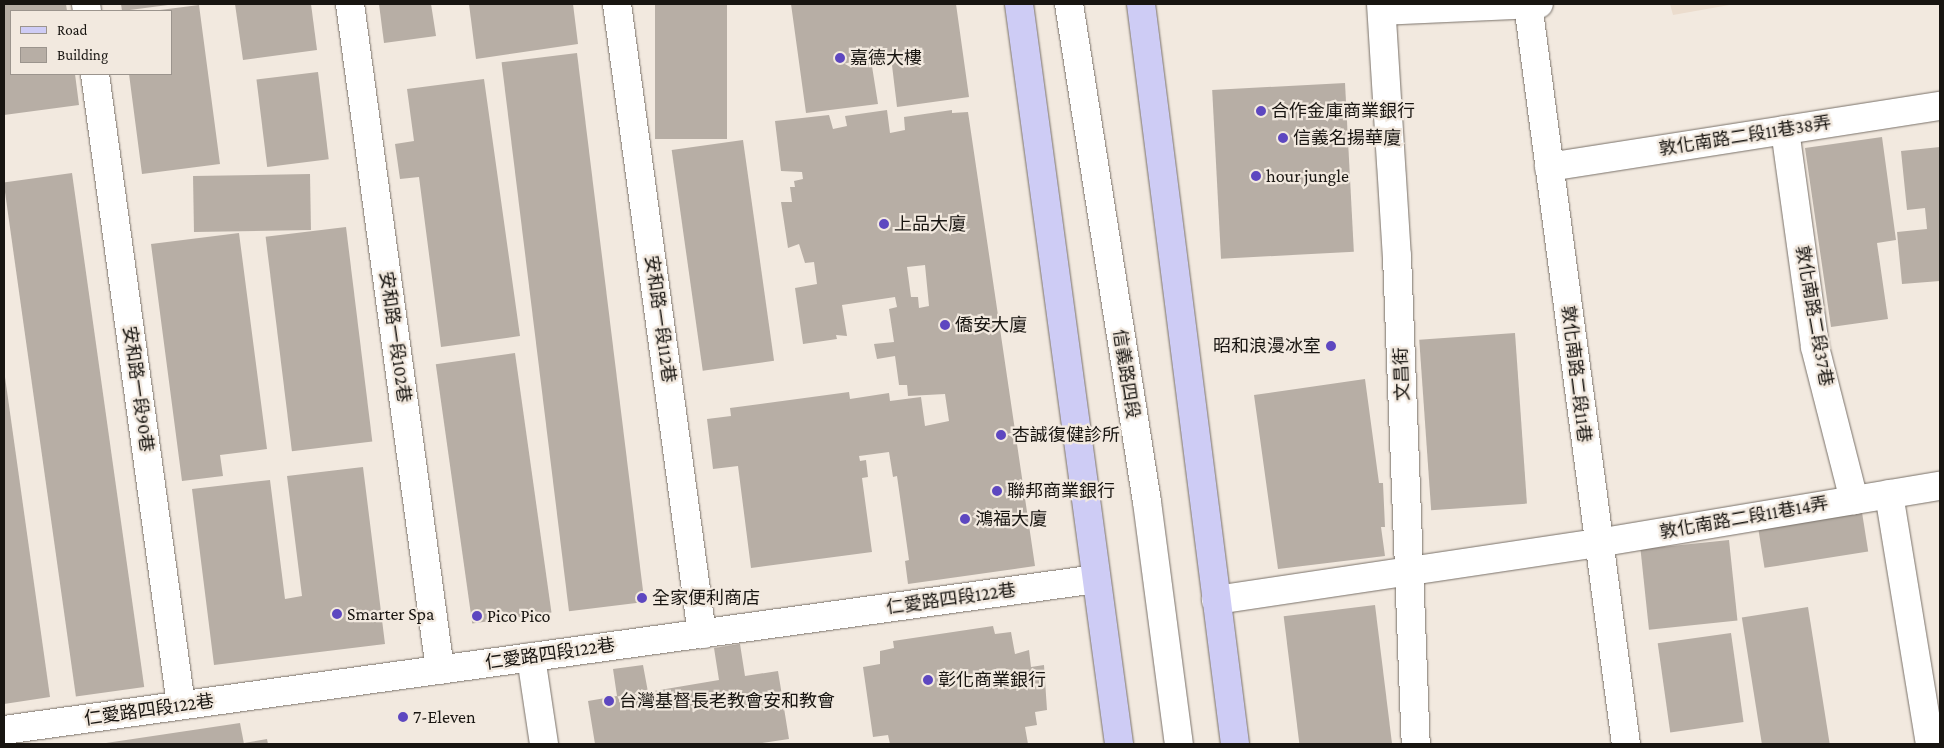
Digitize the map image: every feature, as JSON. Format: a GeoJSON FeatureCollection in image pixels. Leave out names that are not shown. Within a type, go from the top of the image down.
{"type":"FeatureCollection","features":[{"type":"Feature","properties":{"kind":"main road"},"geometry":{"type":"LineString","coordinates":[[1019,4],[1119,744]]}},
{"type":"Feature","properties":{"kind":"main road"},"geometry":{"type":"LineString","coordinates":[[1140,4],[1235,744]]}},
{"type":"Feature","properties":{"kind":"street","name":"安和路一段102巷"},"geometry":{"type":"LineString","coordinates":[[350,4],[440,670]]}},
{"type":"Feature","properties":{"kind":"street","name":"安和路一段112巷"},"geometry":{"type":"LineString","coordinates":[[617,4],[702,634]]}},
{"type":"Feature","properties":{"kind":"street","name":"信義路四段"},"geometry":{"type":"LineString","coordinates":[[1069,4],[1146,502],[1179,744]]}},
{"type":"Feature","properties":{"kind":"street"},"geometry":{"type":"LineString","coordinates":[[1381,7],[1532,4]]}},
{"type":"Feature","properties":{"kind":"street","name":"敦化南路二段11巷"},"geometry":{"type":"LineString","coordinates":[[1532,4],[1549,167],[1626,744]]}},
{"type":"Feature","properties":{"kind":"street","name":"文昌街"},"geometry":{"type":"LineString","coordinates":[[1381,7],[1397,256],[1416,744]]}},
{"type":"Feature","properties":{"kind":"street","name":"安和路一段90巷"},"geometry":{"type":"LineString","coordinates":[[95,75],[181,705]]}},
{"type":"Feature","properties":{"kind":"street","name":"敦化南路二段11巷38弄"},"geometry":{"type":"LineString","coordinates":[[1549,167],[1940,106]]}},
{"type":"Feature","properties":{"kind":"street","name":"敦化南路二段37巷"},"geometry":{"type":"LineString","coordinates":[[1785,130],[1815,347],[1854,500]]}},
{"type":"Feature","properties":{"kind":"street","name":"敦化南路二段11巷14弄"},"geometry":{"type":"LineString","coordinates":[[1216,600],[1598,543],[1940,486]]}},
{"type":"Feature","properties":{"kind":"street"},"geometry":{"type":"LineString","coordinates":[[1889,494],[1930,744]]}},
{"type":"Feature","properties":{"kind":"street","name":"仁愛路四段122巷"},"geometry":{"type":"LineString","coordinates":[[4,730],[1096,579]]}},
{"type":"Feature","properties":{"kind":"street"},"geometry":{"type":"LineString","coordinates":[[531,657],[544,744]]}},
{"type":"Feature","properties":{"kind":"shaded area"},"geometry":{"type":"Polygon","coordinates":[[[1670,4],[1735,4],[1673,15],[1670,4]]]}},
{"type":"Feature","properties":{"kind":"building"},"geometry":{"type":"Polygon","coordinates":[[[4,4],[66,4],[67,10],[10,10],[10,75],[75,75],[79,105],[4,115],[4,4]]]}},
{"type":"Feature","properties":{"kind":"building"},"geometry":{"type":"Polygon","coordinates":[[[121,4],[168,4],[130,10],[122,10],[121,4]]]}},
{"type":"Feature","properties":{"kind":"building"},"geometry":{"type":"Polygon","coordinates":[[[235,4],[311,4],[317,50],[243,60],[235,4]]]}},
{"type":"Feature","properties":{"kind":"building"},"geometry":{"type":"Polygon","coordinates":[[[379,4],[431,4],[436,36],[384,43],[379,4]]]}},
{"type":"Feature","properties":{"kind":"building"},"geometry":{"type":"Polygon","coordinates":[[[469,4],[573,4],[578,44],[476,59],[469,4]]]}},
{"type":"Feature","properties":{"kind":"building"},"geometry":{"type":"Polygon","coordinates":[[[655,4],[727,4],[727,139],[655,139],[655,4]]]}},
{"type":"Feature","properties":{"kind":"building","name":"嘉德大樓"},"geometry":{"type":"Polygon","coordinates":[[[791,4],[956,4],[969,97],[897,107],[891,57],[871,60],[878,104],[806,113],[791,4]]]}},
{"type":"Feature","properties":{"kind":"building"},"geometry":{"type":"Polygon","coordinates":[[[199,5],[220,164],[142,174],[129,75],[172,75],[172,10],[160,10],[199,5]]]}},
{"type":"Feature","properties":{"kind":"building"},"geometry":{"type":"Polygon","coordinates":[[[577,53],[644,602],[569,611],[502,62],[577,53]]]}},
{"type":"Feature","properties":{"kind":"building"},"geometry":{"type":"Polygon","coordinates":[[[318,72],[329,159],[267,167],[256,80],[318,72]]]}},
{"type":"Feature","properties":{"kind":"building"},"geometry":{"type":"Polygon","coordinates":[[[484,79],[520,336],[441,347],[419,177],[400,179],[395,144],[414,141],[407,89],[484,79]]]}},
{"type":"Feature","properties":{"kind":"building","name":"信義名揚華廈"},"geometry":{"type":"Polygon","coordinates":[[[1345,83],[1354,252],[1221,259],[1212,90],[1345,83]]]}},
{"type":"Feature","properties":{"kind":"building"},"geometry":{"type":"Polygon","coordinates":[[[887,110],[890,133],[905,130],[904,117],[952,110],[952,113],[968,112],[1035,566],[908,584],[905,561],[909,560],[897,476],[893,477],[889,452],[859,456],[860,461],[866,460],[868,477],[862,478],[872,552],[751,568],[738,466],[713,469],[707,419],[731,416],[730,408],[849,392],[850,399],[889,393],[890,401],[921,397],[925,426],[949,421],[945,394],[908,396],[907,385],[899,385],[895,356],[877,359],[874,344],[894,342],[889,309],[897,307],[895,297],[842,305],[847,336],[836,335],[837,339],[803,344],[795,288],[817,284],[814,262],[805,263],[799,244],[788,248],[781,202],[792,202],[790,187],[795,187],[794,181],[803,179],[802,172],[781,171],[775,121],[829,115],[833,129],[847,126],[845,116],[887,110]],[[925,265],[907,267],[911,297],[918,297],[919,308],[929,306],[925,265]]]}},
{"type":"Feature","properties":{"kind":"building"},"geometry":{"type":"Polygon","coordinates":[[[1882,137],[1896,240],[1877,243],[1888,319],[1831,327],[1805,148],[1882,137]]]}},
{"type":"Feature","properties":{"kind":"building"},"geometry":{"type":"Polygon","coordinates":[[[743,140],[774,361],[703,371],[672,150],[743,140]]]}},
{"type":"Feature","properties":{"kind":"building"},"geometry":{"type":"Polygon","coordinates":[[[1940,147],[1940,281],[1902,284],[1897,232],[1927,229],[1925,208],[1907,210],[1901,151],[1940,147]]]}},
{"type":"Feature","properties":{"kind":"building"},"geometry":{"type":"Polygon","coordinates":[[[72,173],[144,687],[76,697],[4,185],[4,183],[72,173]]]}},
{"type":"Feature","properties":{"kind":"building"},"geometry":{"type":"Polygon","coordinates":[[[310,174],[311,230],[194,232],[193,176],[310,174]]]}},
{"type":"Feature","properties":{"kind":"building"},"geometry":{"type":"Polygon","coordinates":[[[346,227],[372,441],[292,451],[266,237],[346,227]]]}},
{"type":"Feature","properties":{"kind":"building"},"geometry":{"type":"Polygon","coordinates":[[[239,233],[267,449],[220,455],[223,476],[182,481],[151,244],[239,233]]]}},
{"type":"Feature","properties":{"kind":"building"},"geometry":{"type":"Polygon","coordinates":[[[1515,333],[1527,504],[1431,510],[1419,340],[1515,333]]]}},
{"type":"Feature","properties":{"kind":"building"},"geometry":{"type":"Polygon","coordinates":[[[515,353],[551,612],[472,624],[436,364],[515,353]]]}},
{"type":"Feature","properties":{"kind":"building"},"geometry":{"type":"Polygon","coordinates":[[[4,370],[50,697],[4,704],[4,370]]]}},
{"type":"Feature","properties":{"kind":"building"},"geometry":{"type":"Polygon","coordinates":[[[1365,379],[1379,483],[1383,483],[1385,527],[1381,527],[1385,556],[1278,569],[1254,395],[1365,379]]]}},
{"type":"Feature","properties":{"kind":"building"},"geometry":{"type":"Polygon","coordinates":[[[363,467],[385,644],[214,665],[192,489],[270,480],[285,599],[302,596],[287,476],[363,467]]]}},
{"type":"Feature","properties":{"kind":"building"},"geometry":{"type":"Polygon","coordinates":[[[1861,506],[1868,551],[1764,568],[1757,522],[1861,506]]]}},
{"type":"Feature","properties":{"kind":"building"},"geometry":{"type":"Polygon","coordinates":[[[1729,540],[1737,621],[1649,630],[1640,549],[1729,540]]]}},
{"type":"Feature","properties":{"kind":"building"},"geometry":{"type":"Polygon","coordinates":[[[1375,605],[1392,744],[1299,744],[1284,616],[1375,605]]]}},
{"type":"Feature","properties":{"kind":"building"},"geometry":{"type":"Polygon","coordinates":[[[1808,607],[1830,744],[1762,744],[1742,617],[1808,607]]]}},
{"type":"Feature","properties":{"kind":"building"},"geometry":{"type":"Polygon","coordinates":[[[993,626],[995,634],[1011,632],[1015,654],[1029,650],[1031,667],[1044,665],[1047,710],[1035,712],[1037,725],[1025,727],[1028,744],[890,744],[888,735],[873,737],[863,667],[880,664],[880,651],[894,648],[893,641],[993,626]]]}},
{"type":"Feature","properties":{"kind":"building"},"geometry":{"type":"Polygon","coordinates":[[[1731,633],[1744,722],[1670,732],[1658,643],[1731,633]]]}},
{"type":"Feature","properties":{"kind":"building"},"geometry":{"type":"Polygon","coordinates":[[[740,644],[745,676],[778,671],[789,739],[755,744],[595,744],[588,701],[617,696],[613,669],[643,665],[648,692],[719,680],[714,648],[740,644]]]}},
{"type":"Feature","properties":{"kind":"building"},"geometry":{"type":"Polygon","coordinates":[[[240,723],[244,744],[106,744],[106,743],[240,723]]]}},
{"type":"Feature","properties":{"kind":"building"},"geometry":{"type":"Polygon","coordinates":[[[267,739],[268,744],[244,744],[244,743],[267,739]]]}},
{"type":"Feature","properties":{"kind":"place","name":"嘉德大樓"},"geometry":{"type":"Point","coordinates":[840,58]}},
{"type":"Feature","properties":{"kind":"place","name":"合作金庫商業銀行"},"geometry":{"type":"Point","coordinates":[1261,111]}},
{"type":"Feature","properties":{"kind":"place","name":"信義名揚華廈"},"geometry":{"type":"Point","coordinates":[1283,138]}},
{"type":"Feature","properties":{"kind":"place","name":"hour jungle"},"geometry":{"type":"Point","coordinates":[1256,176]}},
{"type":"Feature","properties":{"kind":"place","name":"上品大廈"},"geometry":{"type":"Point","coordinates":[884,224]}},
{"type":"Feature","properties":{"kind":"place","name":"僑安大廈"},"geometry":{"type":"Point","coordinates":[945,325]}},
{"type":"Feature","properties":{"kind":"place","name":"昭和浪漫冰室"},"geometry":{"type":"Point","coordinates":[1331,346]}},
{"type":"Feature","properties":{"kind":"place","name":"杏誠復健診所"},"geometry":{"type":"Point","coordinates":[1001,435]}},
{"type":"Feature","properties":{"kind":"place","name":"聯邦商業銀行"},"geometry":{"type":"Point","coordinates":[997,491]}},
{"type":"Feature","properties":{"kind":"place","name":"鴻福大廈"},"geometry":{"type":"Point","coordinates":[965,519]}},
{"type":"Feature","properties":{"kind":"place","name":"全家便利商店"},"geometry":{"type":"Point","coordinates":[642,598]}},
{"type":"Feature","properties":{"kind":"place","name":"Smarter Spa"},"geometry":{"type":"Point","coordinates":[337,614]}},
{"type":"Feature","properties":{"kind":"place","name":"Pico Pico"},"geometry":{"type":"Point","coordinates":[477,616]}},
{"type":"Feature","properties":{"kind":"place","name":"彰化商業銀行"},"geometry":{"type":"Point","coordinates":[928,680]}},
{"type":"Feature","properties":{"kind":"place","name":"台灣基督長老教會安和教會"},"geometry":{"type":"Point","coordinates":[609,701]}},
{"type":"Feature","properties":{"kind":"place","name":"7-Eleven"},"geometry":{"type":"Point","coordinates":[403,717]}}]}
